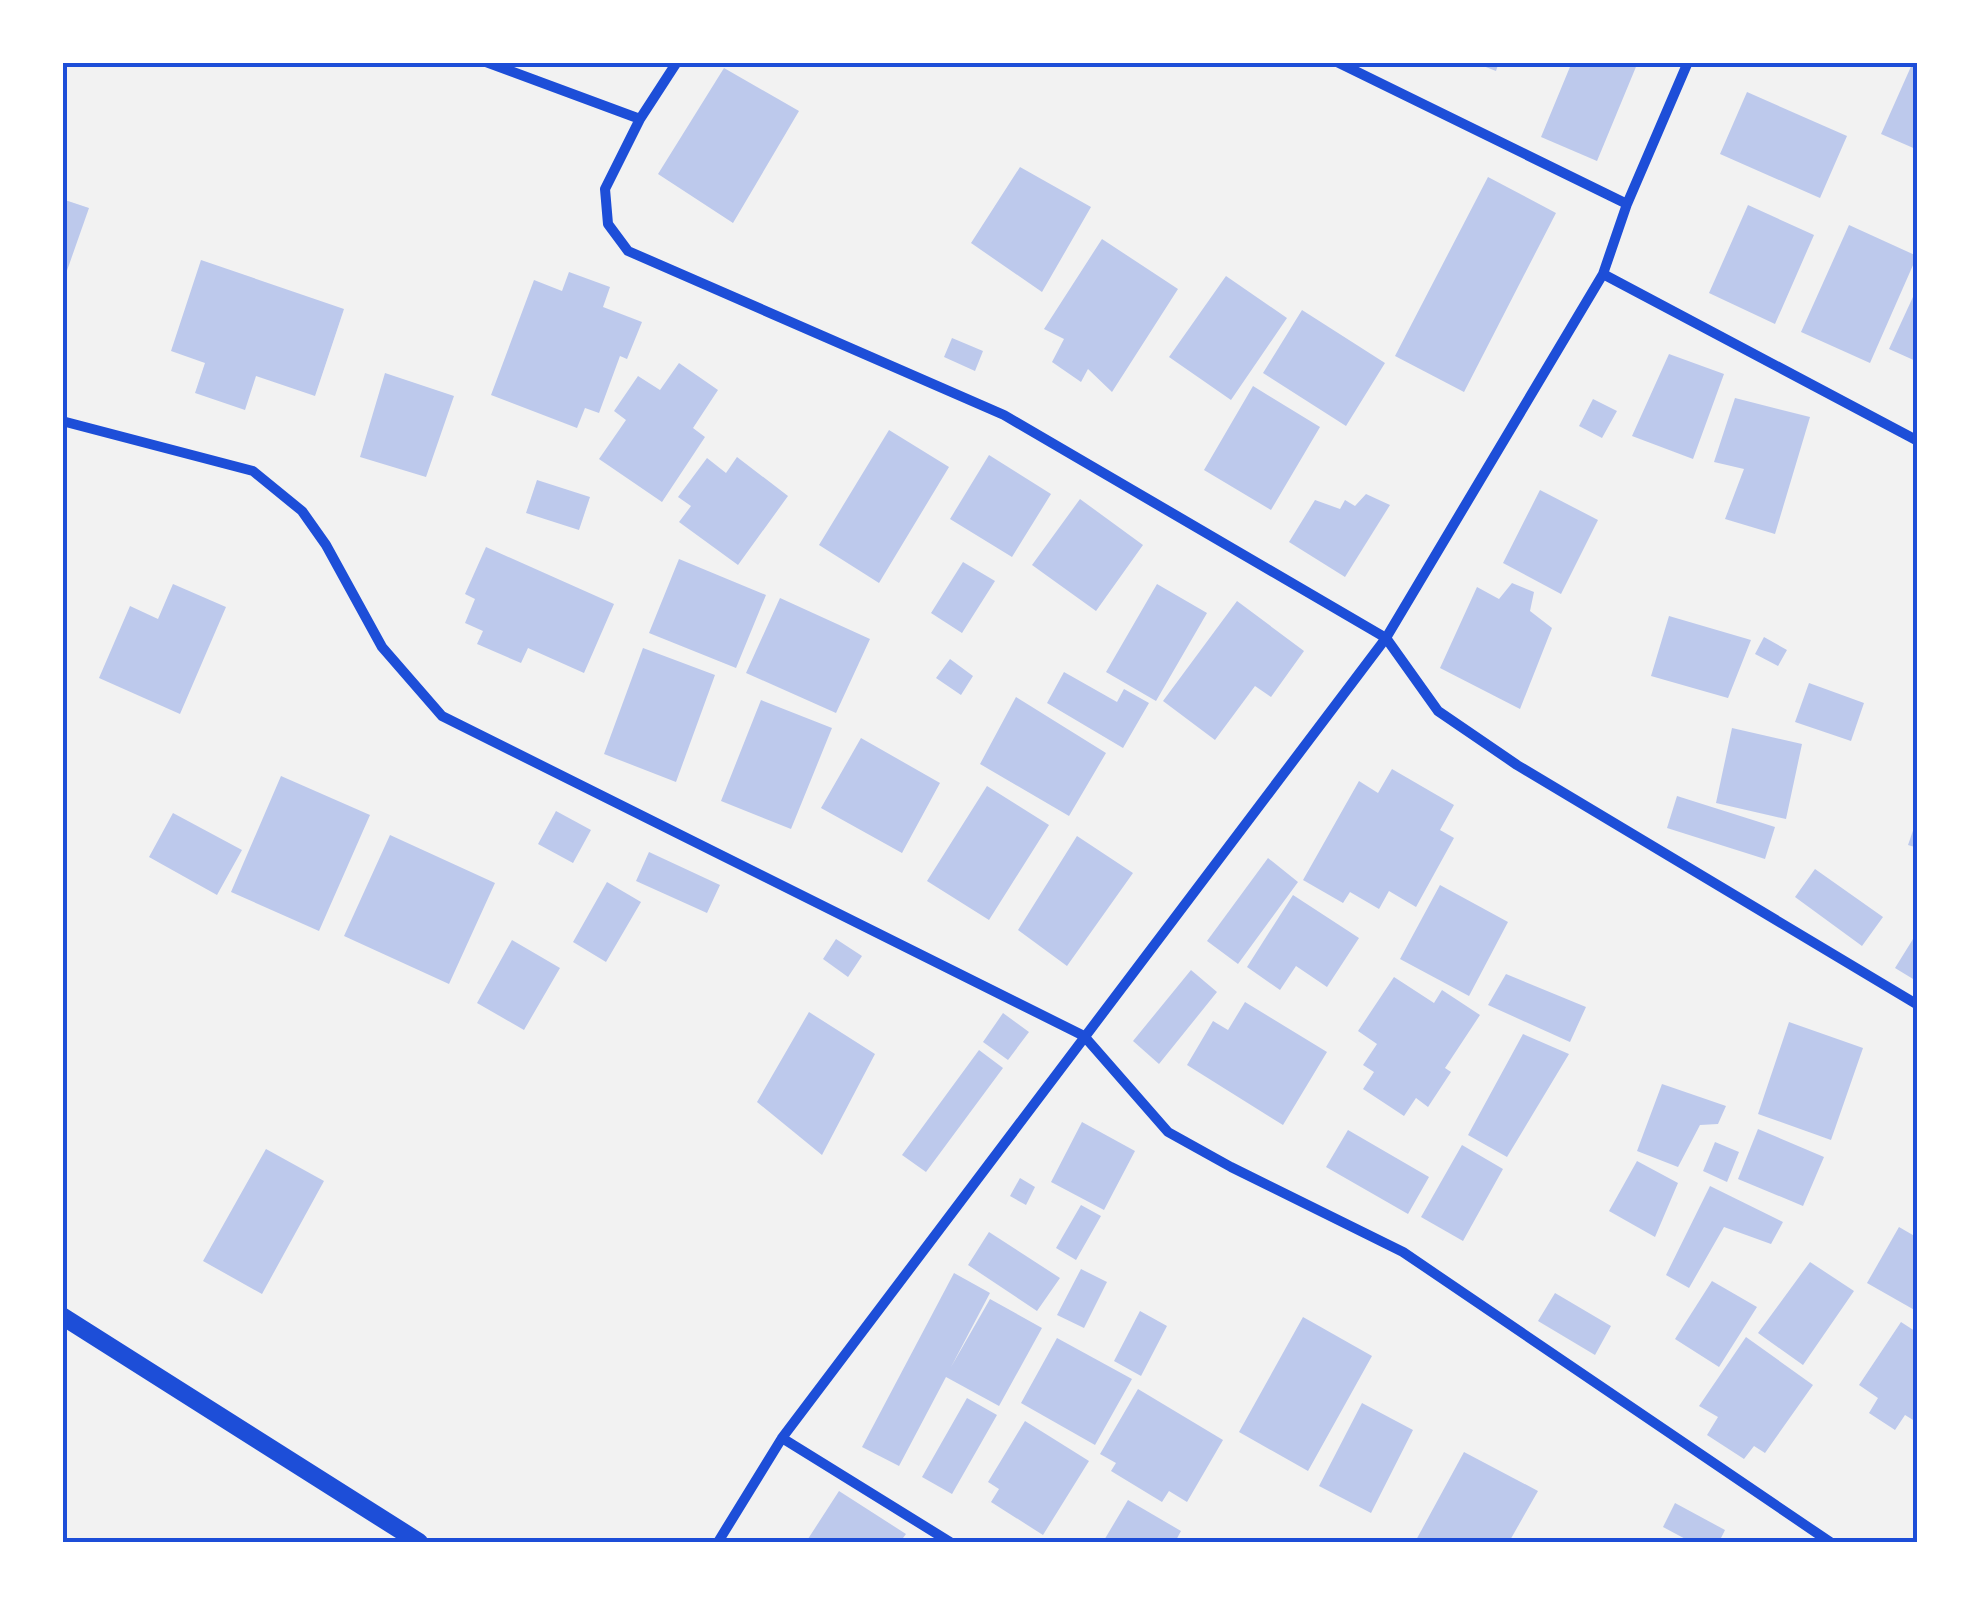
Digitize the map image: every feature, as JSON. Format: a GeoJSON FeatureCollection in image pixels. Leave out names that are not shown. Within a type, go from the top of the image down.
{"type":"FeatureCollection","features":[{"type":"Feature","properties":{"kind":"street"},"geometry":{"type":"LineString","coordinates":[[486,62],[640,118]]}},
{"type":"Feature","properties":{"kind":"street"},"geometry":{"type":"LineString","coordinates":[[677,62],[640,118],[604,189],[608,224],[628,251],[1004,415],[1386,638],[1438,711],[1517,765],[1918,1005]]}},
{"type":"Feature","properties":{"kind":"street"},"geometry":{"type":"LineString","coordinates":[[1337,62],[1628,204]]}},
{"type":"Feature","properties":{"kind":"street"},"geometry":{"type":"LineString","coordinates":[[718,1542],[782,1438],[1386,638],[1604,274],[1628,204],[1688,62]]}},
{"type":"Feature","properties":{"kind":"street"},"geometry":{"type":"LineString","coordinates":[[1604,274],[1918,441]]}},
{"type":"Feature","properties":{"kind":"street"},"geometry":{"type":"LineString","coordinates":[[62,421],[253,470],[302,511],[326,545],[382,647],[442,716],[1084,1036],[1168,1132],[1403,1252],[1830,1542]]}},
{"type":"Feature","properties":{"kind":"street"},"geometry":{"type":"LineString","coordinates":[[62,1316],[419,1542]]}},
{"type":"Feature","properties":{"kind":"street"},"geometry":{"type":"LineString","coordinates":[[782,1438],[950,1542]]}},
{"type":"Feature","properties":{"kind":"building"},"geometry":{"type":"Polygon","coordinates":[[[1473,62],[1499,62],[1496,71],[1473,62]]]}},
{"type":"Feature","properties":{"kind":"building"},"geometry":{"type":"Polygon","coordinates":[[[1572,62],[1638,62],[1597,161],[1541,137],[1572,62]]]}},
{"type":"Feature","properties":{"kind":"building"},"geometry":{"type":"Polygon","coordinates":[[[1913,62],[1918,62],[1918,150],[1881,134],[1913,62]]]}},
{"type":"Feature","properties":{"kind":"building"},"geometry":{"type":"Polygon","coordinates":[[[724,68],[799,111],[733,223],[658,174],[724,68]]]}},
{"type":"Feature","properties":{"kind":"building"},"geometry":{"type":"Polygon","coordinates":[[[1747,92],[1847,136],[1820,198],[1720,154],[1747,92]]]}},
{"type":"Feature","properties":{"kind":"building"},"geometry":{"type":"Polygon","coordinates":[[[1020,167],[1091,207],[1042,292],[971,243],[1020,167]]]}},
{"type":"Feature","properties":{"kind":"building"},"geometry":{"type":"Polygon","coordinates":[[[1488,177],[1556,213],[1464,392],[1395,356],[1488,177]]]}},
{"type":"Feature","properties":{"kind":"building"},"geometry":{"type":"Polygon","coordinates":[[[62,199],[89,208],[63,282],[62,282],[62,199]]]}},
{"type":"Feature","properties":{"kind":"building"},"geometry":{"type":"Polygon","coordinates":[[[1748,205],[1814,235],[1775,324],[1709,293],[1748,205]]]}},
{"type":"Feature","properties":{"kind":"building"},"geometry":{"type":"Polygon","coordinates":[[[1849,225],[1917,256],[1870,363],[1801,332],[1849,225]]]}},
{"type":"Feature","properties":{"kind":"building"},"geometry":{"type":"Polygon","coordinates":[[[1102,239],[1178,289],[1112,392],[1088,369],[1081,382],[1052,362],[1064,339],[1044,329],[1102,239]]]}},
{"type":"Feature","properties":{"kind":"building"},"geometry":{"type":"Polygon","coordinates":[[[201,260],[344,309],[315,396],[256,376],[245,410],[195,393],[205,363],[171,351],[201,260]]]}},
{"type":"Feature","properties":{"kind":"building"},"geometry":{"type":"Polygon","coordinates":[[[569,272],[610,287],[603,307],[642,322],[627,359],[620,356],[599,413],[585,408],[577,428],[491,395],[534,280],[562,291],[569,272]]]}},
{"type":"Feature","properties":{"kind":"building"},"geometry":{"type":"Polygon","coordinates":[[[1226,276],[1287,318],[1231,400],[1169,357],[1226,276]]]}},
{"type":"Feature","properties":{"kind":"building"},"geometry":{"type":"Polygon","coordinates":[[[1918,286],[1918,362],[1889,349],[1918,286]]]}},
{"type":"Feature","properties":{"kind":"building"},"geometry":{"type":"Polygon","coordinates":[[[1302,310],[1385,363],[1346,426],[1263,373],[1302,310]]]}},
{"type":"Feature","properties":{"kind":"building"},"geometry":{"type":"Polygon","coordinates":[[[952,338],[983,351],[975,371],[944,357],[952,338]]]}},
{"type":"Feature","properties":{"kind":"building"},"geometry":{"type":"Polygon","coordinates":[[[1669,354],[1724,374],[1693,459],[1632,436],[1669,354]]]}},
{"type":"Feature","properties":{"kind":"building"},"geometry":{"type":"Polygon","coordinates":[[[679,363],[718,390],[693,428],[705,437],[662,502],[599,459],[626,420],[614,411],[638,376],[660,390],[679,363]]]}},
{"type":"Feature","properties":{"kind":"building"},"geometry":{"type":"Polygon","coordinates":[[[385,373],[454,396],[426,477],[360,457],[385,373]]]}},
{"type":"Feature","properties":{"kind":"building"},"geometry":{"type":"Polygon","coordinates":[[[1253,386],[1320,427],[1271,510],[1204,470],[1253,386]]]}},
{"type":"Feature","properties":{"kind":"building"},"geometry":{"type":"Polygon","coordinates":[[[1735,398],[1810,417],[1775,534],[1725,519],[1744,469],[1714,462],[1735,398]]]}},
{"type":"Feature","properties":{"kind":"building"},"geometry":{"type":"Polygon","coordinates":[[[1593,399],[1617,411],[1602,438],[1579,426],[1593,399]]]}},
{"type":"Feature","properties":{"kind":"building"},"geometry":{"type":"Polygon","coordinates":[[[889,430],[949,467],[879,583],[819,545],[889,430]]]}},
{"type":"Feature","properties":{"kind":"building"},"geometry":{"type":"Polygon","coordinates":[[[989,455],[1051,494],[1012,557],[950,519],[989,455]]]}},
{"type":"Feature","properties":{"kind":"building"},"geometry":{"type":"Polygon","coordinates":[[[737,457],[788,496],[738,565],[679,522],[691,506],[678,497],[707,458],[726,473],[737,457]]]}},
{"type":"Feature","properties":{"kind":"building"},"geometry":{"type":"Polygon","coordinates":[[[537,480],[590,497],[579,530],[526,513],[537,480]]]}},
{"type":"Feature","properties":{"kind":"building"},"geometry":{"type":"Polygon","coordinates":[[[1540,490],[1598,520],[1561,594],[1503,563],[1540,490]]]}},
{"type":"Feature","properties":{"kind":"building"},"geometry":{"type":"Polygon","coordinates":[[[1366,494],[1390,505],[1345,577],[1289,542],[1315,500],[1340,509],[1345,500],[1355,506],[1366,494]]]}},
{"type":"Feature","properties":{"kind":"building"},"geometry":{"type":"Polygon","coordinates":[[[1080,499],[1143,545],[1096,611],[1032,565],[1080,499]]]}},
{"type":"Feature","properties":{"kind":"building"},"geometry":{"type":"Polygon","coordinates":[[[486,547],[614,604],[584,673],[528,648],[521,663],[477,644],[483,631],[465,623],[475,599],[465,594],[486,547]]]}},
{"type":"Feature","properties":{"kind":"building"},"geometry":{"type":"Polygon","coordinates":[[[679,559],[766,595],[736,668],[649,633],[679,559]]]}},
{"type":"Feature","properties":{"kind":"building"},"geometry":{"type":"Polygon","coordinates":[[[963,562],[995,581],[962,633],[931,613],[963,562]]]}},
{"type":"Feature","properties":{"kind":"building"},"geometry":{"type":"Polygon","coordinates":[[[1512,583],[1534,592],[1530,611],[1552,628],[1520,709],[1440,668],[1477,587],[1499,599],[1512,583]]]}},
{"type":"Feature","properties":{"kind":"building"},"geometry":{"type":"Polygon","coordinates":[[[173,584],[226,607],[180,714],[99,678],[130,606],[158,619],[173,584]]]}},
{"type":"Feature","properties":{"kind":"building"},"geometry":{"type":"Polygon","coordinates":[[[1157,584],[1207,613],[1156,701],[1106,672],[1157,584]]]}},
{"type":"Feature","properties":{"kind":"building"},"geometry":{"type":"Polygon","coordinates":[[[780,598],[870,639],[836,713],[746,673],[780,598]]]}},
{"type":"Feature","properties":{"kind":"building"},"geometry":{"type":"Polygon","coordinates":[[[1237,601],[1304,651],[1271,697],[1255,686],[1215,740],[1163,701],[1237,601]]]}},
{"type":"Feature","properties":{"kind":"building"},"geometry":{"type":"Polygon","coordinates":[[[1669,616],[1751,640],[1728,698],[1651,676],[1669,616]]]}},
{"type":"Feature","properties":{"kind":"building"},"geometry":{"type":"Polygon","coordinates":[[[1764,637],[1787,650],[1778,666],[1755,654],[1764,637]]]}},
{"type":"Feature","properties":{"kind":"building"},"geometry":{"type":"Polygon","coordinates":[[[643,648],[715,675],[676,782],[604,754],[643,648]]]}},
{"type":"Feature","properties":{"kind":"building"},"geometry":{"type":"Polygon","coordinates":[[[950,659],[973,676],[961,695],[936,678],[950,659]]]}},
{"type":"Feature","properties":{"kind":"building"},"geometry":{"type":"Polygon","coordinates":[[[1064,672],[1117,702],[1124,689],[1149,703],[1123,748],[1047,703],[1064,672]]]}},
{"type":"Feature","properties":{"kind":"building"},"geometry":{"type":"Polygon","coordinates":[[[1809,683],[1864,703],[1851,741],[1795,722],[1809,683]]]}},
{"type":"Feature","properties":{"kind":"building"},"geometry":{"type":"Polygon","coordinates":[[[1016,697],[1106,753],[1069,816],[980,764],[1016,697]]]}},
{"type":"Feature","properties":{"kind":"building"},"geometry":{"type":"Polygon","coordinates":[[[761,700],[832,728],[791,829],[721,801],[761,700]]]}},
{"type":"Feature","properties":{"kind":"building"},"geometry":{"type":"Polygon","coordinates":[[[1732,728],[1802,744],[1786,819],[1716,803],[1732,728]]]}},
{"type":"Feature","properties":{"kind":"building"},"geometry":{"type":"Polygon","coordinates":[[[861,738],[940,783],[902,853],[821,808],[861,738]]]}},
{"type":"Feature","properties":{"kind":"building"},"geometry":{"type":"Polygon","coordinates":[[[1392,769],[1454,805],[1440,830],[1454,838],[1416,907],[1389,891],[1379,909],[1350,892],[1343,903],[1303,880],[1359,781],[1378,793],[1392,769]]]}},
{"type":"Feature","properties":{"kind":"building"},"geometry":{"type":"Polygon","coordinates":[[[281,776],[370,815],[319,931],[231,892],[281,776]]]}},
{"type":"Feature","properties":{"kind":"building"},"geometry":{"type":"Polygon","coordinates":[[[987,786],[1049,825],[989,920],[927,881],[987,786]]]}},
{"type":"Feature","properties":{"kind":"building"},"geometry":{"type":"Polygon","coordinates":[[[1677,796],[1775,827],[1765,859],[1667,828],[1677,796]]]}},
{"type":"Feature","properties":{"kind":"building"},"geometry":{"type":"Polygon","coordinates":[[[556,811],[591,830],[573,863],[538,844],[556,811]]]}},
{"type":"Feature","properties":{"kind":"building"},"geometry":{"type":"Polygon","coordinates":[[[173,813],[242,850],[217,895],[149,857],[173,813]]]}},
{"type":"Feature","properties":{"kind":"building"},"geometry":{"type":"Polygon","coordinates":[[[1918,819],[1918,848],[1908,845],[1918,819]]]}},
{"type":"Feature","properties":{"kind":"building"},"geometry":{"type":"Polygon","coordinates":[[[390,835],[495,883],[449,984],[344,936],[390,835]]]}},
{"type":"Feature","properties":{"kind":"building"},"geometry":{"type":"Polygon","coordinates":[[[1077,836],[1133,873],[1067,966],[1018,930],[1077,836]]]}},
{"type":"Feature","properties":{"kind":"building"},"geometry":{"type":"Polygon","coordinates":[[[649,852],[720,885],[707,913],[636,881],[649,852]]]}},
{"type":"Feature","properties":{"kind":"building"},"geometry":{"type":"Polygon","coordinates":[[[1268,858],[1298,882],[1238,964],[1207,941],[1268,858]]]}},
{"type":"Feature","properties":{"kind":"building"},"geometry":{"type":"Polygon","coordinates":[[[1815,869],[1883,917],[1862,946],[1795,897],[1815,869]]]}},
{"type":"Feature","properties":{"kind":"building"},"geometry":{"type":"Polygon","coordinates":[[[607,882],[641,902],[606,962],[573,942],[607,882]]]}},
{"type":"Feature","properties":{"kind":"building"},"geometry":{"type":"Polygon","coordinates":[[[1440,885],[1508,922],[1469,996],[1400,959],[1440,885]]]}},
{"type":"Feature","properties":{"kind":"building"},"geometry":{"type":"Polygon","coordinates":[[[1293,895],[1359,938],[1327,987],[1296,966],[1280,990],[1247,967],[1293,895]]]}},
{"type":"Feature","properties":{"kind":"building"},"geometry":{"type":"Polygon","coordinates":[[[1918,931],[1918,982],[1895,968],[1918,931]]]}},
{"type":"Feature","properties":{"kind":"building"},"geometry":{"type":"Polygon","coordinates":[[[836,939],[862,956],[848,977],[823,959],[836,939]]]}},
{"type":"Feature","properties":{"kind":"building"},"geometry":{"type":"Polygon","coordinates":[[[512,940],[560,968],[524,1030],[477,1003],[512,940]]]}},
{"type":"Feature","properties":{"kind":"building"},"geometry":{"type":"Polygon","coordinates":[[[1191,970],[1217,992],[1159,1064],[1133,1041],[1191,970]]]}},
{"type":"Feature","properties":{"kind":"building"},"geometry":{"type":"Polygon","coordinates":[[[1506,974],[1586,1007],[1570,1042],[1488,1005],[1506,974]]]}},
{"type":"Feature","properties":{"kind":"building"},"geometry":{"type":"Polygon","coordinates":[[[1394,977],[1434,1003],[1442,990],[1480,1015],[1445,1068],[1451,1072],[1428,1107],[1416,1098],[1404,1116],[1363,1089],[1374,1072],[1363,1065],[1377,1044],[1358,1031],[1394,977]]]}},
{"type":"Feature","properties":{"kind":"building"},"geometry":{"type":"Polygon","coordinates":[[[1245,1002],[1327,1052],[1283,1125],[1187,1065],[1213,1021],[1228,1030],[1245,1002]]]}},
{"type":"Feature","properties":{"kind":"building"},"geometry":{"type":"Polygon","coordinates":[[[809,1012],[875,1054],[822,1155],[757,1102],[809,1012]]]}},
{"type":"Feature","properties":{"kind":"building"},"geometry":{"type":"Polygon","coordinates":[[[1003,1013],[1029,1032],[1008,1060],[983,1042],[1003,1013]]]}},
{"type":"Feature","properties":{"kind":"building"},"geometry":{"type":"Polygon","coordinates":[[[1789,1022],[1863,1048],[1831,1140],[1758,1114],[1789,1022]]]}},
{"type":"Feature","properties":{"kind":"building"},"geometry":{"type":"Polygon","coordinates":[[[1523,1034],[1569,1054],[1507,1157],[1468,1135],[1523,1034]]]}},
{"type":"Feature","properties":{"kind":"building"},"geometry":{"type":"Polygon","coordinates":[[[979,1050],[1003,1068],[926,1172],[902,1155],[979,1050]]]}},
{"type":"Feature","properties":{"kind":"building"},"geometry":{"type":"Polygon","coordinates":[[[1662,1084],[1726,1106],[1718,1124],[1700,1125],[1678,1167],[1637,1151],[1662,1084]]]}},
{"type":"Feature","properties":{"kind":"building"},"geometry":{"type":"Polygon","coordinates":[[[1082,1122],[1135,1151],[1104,1210],[1051,1182],[1082,1122]]]}},
{"type":"Feature","properties":{"kind":"building"},"geometry":{"type":"Polygon","coordinates":[[[1758,1129],[1824,1157],[1803,1206],[1738,1179],[1758,1129]]]}},
{"type":"Feature","properties":{"kind":"building"},"geometry":{"type":"Polygon","coordinates":[[[1348,1130],[1429,1177],[1408,1214],[1326,1167],[1348,1130]]]}},
{"type":"Feature","properties":{"kind":"building"},"geometry":{"type":"Polygon","coordinates":[[[1715,1142],[1739,1152],[1727,1182],[1703,1171],[1715,1142]]]}},
{"type":"Feature","properties":{"kind":"building"},"geometry":{"type":"Polygon","coordinates":[[[1462,1145],[1503,1169],[1463,1241],[1421,1217],[1462,1145]]]}},
{"type":"Feature","properties":{"kind":"building"},"geometry":{"type":"Polygon","coordinates":[[[266,1149],[324,1181],[262,1294],[203,1261],[266,1149]]]}},
{"type":"Feature","properties":{"kind":"building"},"geometry":{"type":"Polygon","coordinates":[[[1637,1161],[1678,1183],[1655,1237],[1609,1211],[1637,1161]]]}},
{"type":"Feature","properties":{"kind":"building"},"geometry":{"type":"Polygon","coordinates":[[[1020,1178],[1035,1187],[1026,1205],[1010,1196],[1020,1178]]]}},
{"type":"Feature","properties":{"kind":"building"},"geometry":{"type":"Polygon","coordinates":[[[1710,1186],[1783,1222],[1771,1244],[1724,1227],[1689,1288],[1666,1275],[1710,1186]]]}},
{"type":"Feature","properties":{"kind":"building"},"geometry":{"type":"Polygon","coordinates":[[[1081,1205],[1101,1216],[1076,1260],[1056,1248],[1081,1205]]]}},
{"type":"Feature","properties":{"kind":"building"},"geometry":{"type":"Polygon","coordinates":[[[1899,1227],[1918,1238],[1918,1312],[1867,1283],[1899,1227]]]}},
{"type":"Feature","properties":{"kind":"building"},"geometry":{"type":"Polygon","coordinates":[[[989,1232],[1060,1278],[1037,1311],[968,1265],[989,1232]]]}},
{"type":"Feature","properties":{"kind":"building"},"geometry":{"type":"Polygon","coordinates":[[[1810,1262],[1854,1291],[1803,1365],[1758,1333],[1810,1262]]]}},
{"type":"Feature","properties":{"kind":"building"},"geometry":{"type":"Polygon","coordinates":[[[1081,1269],[1107,1282],[1084,1328],[1057,1315],[1081,1269]]]}},
{"type":"Feature","properties":{"kind":"building"},"geometry":{"type":"Polygon","coordinates":[[[954,1273],[990,1293],[951,1367],[990,1299],[1042,1328],[999,1406],[946,1377],[899,1466],[862,1447],[954,1273]]]}},
{"type":"Feature","properties":{"kind":"building"},"geometry":{"type":"Polygon","coordinates":[[[1712,1281],[1757,1307],[1719,1367],[1675,1339],[1712,1281]]]}},
{"type":"Feature","properties":{"kind":"building"},"geometry":{"type":"Polygon","coordinates":[[[1555,1293],[1611,1326],[1595,1355],[1538,1321],[1555,1293]]]}},
{"type":"Feature","properties":{"kind":"building"},"geometry":{"type":"Polygon","coordinates":[[[1140,1311],[1167,1326],[1141,1376],[1114,1361],[1140,1311]]]}},
{"type":"Feature","properties":{"kind":"building"},"geometry":{"type":"Polygon","coordinates":[[[1303,1317],[1372,1356],[1308,1471],[1239,1432],[1303,1317]]]}},
{"type":"Feature","properties":{"kind":"building"},"geometry":{"type":"Polygon","coordinates":[[[1901,1322],[1918,1333],[1918,1423],[1905,1415],[1895,1430],[1869,1413],[1878,1398],[1859,1385],[1901,1322]]]}},
{"type":"Feature","properties":{"kind":"building"},"geometry":{"type":"Polygon","coordinates":[[[1746,1337],[1813,1385],[1765,1453],[1754,1446],[1744,1459],[1707,1435],[1718,1417],[1699,1406],[1746,1337]]]}},
{"type":"Feature","properties":{"kind":"building"},"geometry":{"type":"Polygon","coordinates":[[[1057,1338],[1132,1379],[1095,1445],[1021,1403],[1057,1338]]]}},
{"type":"Feature","properties":{"kind":"building"},"geometry":{"type":"Polygon","coordinates":[[[1138,1389],[1223,1440],[1187,1502],[1169,1491],[1162,1502],[1111,1471],[1116,1463],[1100,1454],[1138,1389]]]}},
{"type":"Feature","properties":{"kind":"building"},"geometry":{"type":"Polygon","coordinates":[[[967,1398],[997,1415],[952,1494],[922,1477],[967,1398]]]}},
{"type":"Feature","properties":{"kind":"building"},"geometry":{"type":"Polygon","coordinates":[[[1362,1403],[1413,1430],[1371,1513],[1319,1486],[1362,1403]]]}},
{"type":"Feature","properties":{"kind":"building"},"geometry":{"type":"Polygon","coordinates":[[[1025,1421],[1089,1461],[1043,1535],[991,1502],[999,1489],[988,1482],[1025,1421]]]}},
{"type":"Feature","properties":{"kind":"building"},"geometry":{"type":"Polygon","coordinates":[[[1464,1452],[1538,1491],[1509,1542],[1415,1542],[1464,1452]]]}},
{"type":"Feature","properties":{"kind":"building"},"geometry":{"type":"Polygon","coordinates":[[[839,1491],[906,1534],[900,1542],[806,1542],[839,1491]]]}},
{"type":"Feature","properties":{"kind":"building"},"geometry":{"type":"Polygon","coordinates":[[[1128,1500],[1181,1531],[1175,1542],[1103,1542],[1128,1500]]]}},
{"type":"Feature","properties":{"kind":"building"},"geometry":{"type":"Polygon","coordinates":[[[1675,1503],[1725,1530],[1719,1542],[1691,1542],[1663,1527],[1675,1503]]]}}]}
